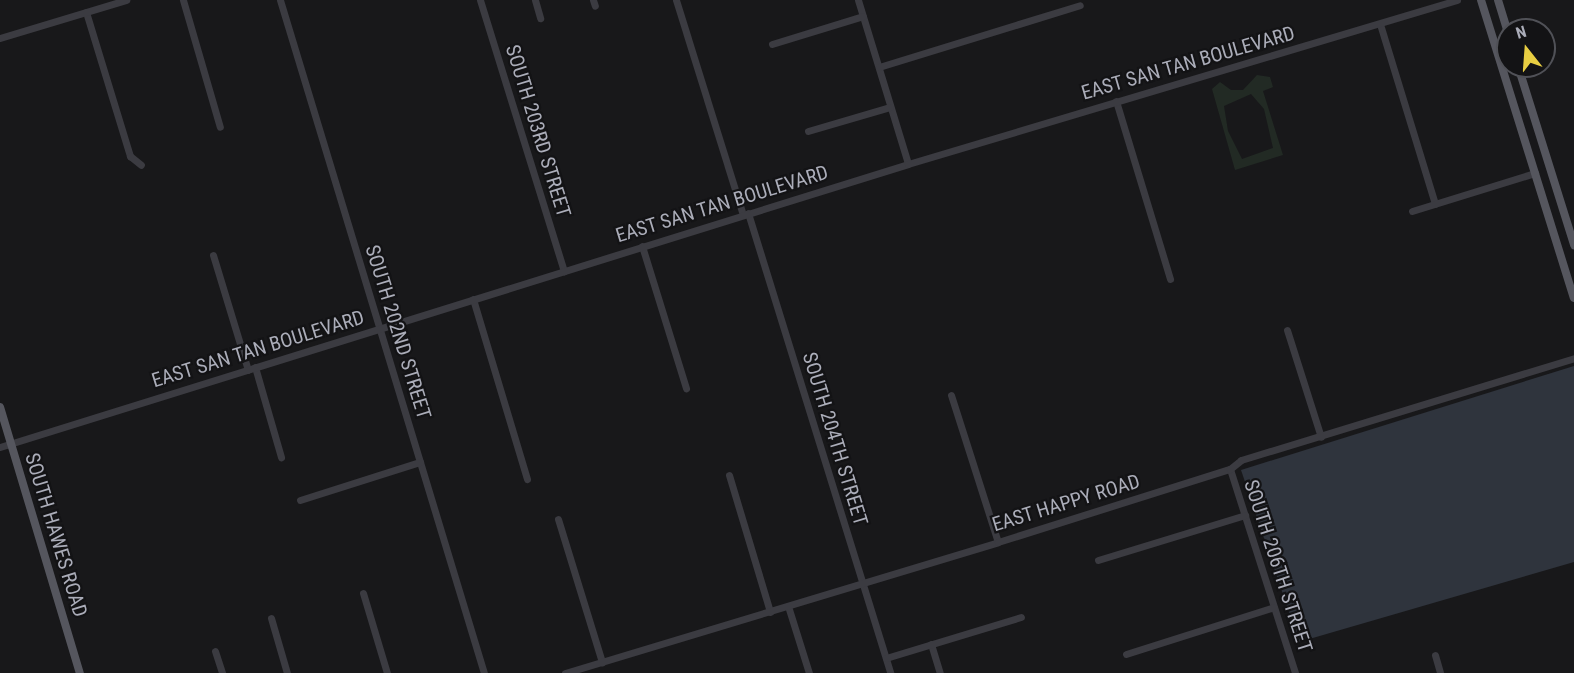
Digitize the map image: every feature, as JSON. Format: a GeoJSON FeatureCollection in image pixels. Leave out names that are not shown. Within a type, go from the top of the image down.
{"type":"FeatureCollection","features":[{"type":"Feature","properties":{"kind":"main road"},"geometry":{"type":"LineString","coordinates":[[1481,0],[1574,298]]}},
{"type":"Feature","properties":{"kind":"main road"},"geometry":{"type":"LineString","coordinates":[[1498,0],[1503,18]]}},
{"type":"Feature","properties":{"kind":"main road"},"geometry":{"type":"LineString","coordinates":[[1522,78],[1574,245]]}},
{"type":"Feature","properties":{"kind":"main road","name":"SOUTH HAWES ROAD"},"geometry":{"type":"LineString","coordinates":[[0,407],[80,673]]}},
{"type":"Feature","properties":{"kind":"street"},"geometry":{"type":"LineString","coordinates":[[0,38],[126,0]]}},
{"type":"Feature","properties":{"kind":"street"},"geometry":{"type":"LineString","coordinates":[[183,0],[220,127]]}},
{"type":"Feature","properties":{"kind":"street","name":"SOUTH 202ND STREET"},"geometry":{"type":"LineString","coordinates":[[280,0],[484,673]]}},
{"type":"Feature","properties":{"kind":"street","name":"SOUTH 203RD STREET"},"geometry":{"type":"LineString","coordinates":[[480,0],[564,271]]}},
{"type":"Feature","properties":{"kind":"street"},"geometry":{"type":"LineString","coordinates":[[535,0],[540,18]]}},
{"type":"Feature","properties":{"kind":"street","name":"SOUTH 204TH STREET"},"geometry":{"type":"LineString","coordinates":[[676,0],[746,214],[890,673]]}},
{"type":"Feature","properties":{"kind":"street"},"geometry":{"type":"LineString","coordinates":[[858,0],[908,164]]}},
{"type":"Feature","properties":{"kind":"street","name":"EAST SAN TAN BOULEVARD"},"geometry":{"type":"LineString","coordinates":[[0,447],[908,164],[1457,0]]}},
{"type":"Feature","properties":{"kind":"street"},"geometry":{"type":"LineString","coordinates":[[879,67],[1080,5]]}},
{"type":"Feature","properties":{"kind":"street"},"geometry":{"type":"LineString","coordinates":[[86,12],[130,156],[141,165]]}},
{"type":"Feature","properties":{"kind":"street"},"geometry":{"type":"LineString","coordinates":[[772,44],[863,16]]}},
{"type":"Feature","properties":{"kind":"street"},"geometry":{"type":"LineString","coordinates":[[1380,24],[1435,204]]}},
{"type":"Feature","properties":{"kind":"street"},"geometry":{"type":"LineString","coordinates":[[1116,101],[1170,279]]}},
{"type":"Feature","properties":{"kind":"street"},"geometry":{"type":"LineString","coordinates":[[808,131],[890,107]]}},
{"type":"Feature","properties":{"kind":"street"},"geometry":{"type":"LineString","coordinates":[[1412,211],[1535,173]]}},
{"type":"Feature","properties":{"kind":"street"},"geometry":{"type":"LineString","coordinates":[[642,246],[686,388]]}},
{"type":"Feature","properties":{"kind":"street"},"geometry":{"type":"LineString","coordinates":[[213,255],[281,457]]}},
{"type":"Feature","properties":{"kind":"street"},"geometry":{"type":"LineString","coordinates":[[473,299],[527,479]]}},
{"type":"Feature","properties":{"kind":"street"},"geometry":{"type":"LineString","coordinates":[[1287,330],[1321,437]]}},
{"type":"Feature","properties":{"kind":"street","name":"EAST HAPPY ROAD"},"geometry":{"type":"LineString","coordinates":[[565,673],[998,542],[1230,469],[1241,460],[1574,358]]}},
{"type":"Feature","properties":{"kind":"street"},"geometry":{"type":"LineString","coordinates":[[951,395],[998,542]]}},
{"type":"Feature","properties":{"kind":"street"},"geometry":{"type":"LineString","coordinates":[[300,500],[420,462]]}},
{"type":"Feature","properties":{"kind":"street","name":"SOUTH 206TH STREET"},"geometry":{"type":"LineString","coordinates":[[1230,469],[1295,673]]}},
{"type":"Feature","properties":{"kind":"street"},"geometry":{"type":"LineString","coordinates":[[729,475],[770,612]]}},
{"type":"Feature","properties":{"kind":"street"},"geometry":{"type":"LineString","coordinates":[[1098,560],[1245,515]]}},
{"type":"Feature","properties":{"kind":"street"},"geometry":{"type":"LineString","coordinates":[[558,519],[602,662]]}},
{"type":"Feature","properties":{"kind":"street"},"geometry":{"type":"LineString","coordinates":[[363,593],[387,673]]}},
{"type":"Feature","properties":{"kind":"street"},"geometry":{"type":"LineString","coordinates":[[788,606],[809,673]]}},
{"type":"Feature","properties":{"kind":"street"},"geometry":{"type":"LineString","coordinates":[[1126,654],[1274,607]]}},
{"type":"Feature","properties":{"kind":"street"},"geometry":{"type":"LineString","coordinates":[[886,658],[1021,617]]}},
{"type":"Feature","properties":{"kind":"street"},"geometry":{"type":"LineString","coordinates":[[271,618],[287,673]]}},
{"type":"Feature","properties":{"kind":"street"},"geometry":{"type":"LineString","coordinates":[[931,644],[940,673]]}},
{"type":"Feature","properties":{"kind":"street"},"geometry":{"type":"LineString","coordinates":[[215,651],[222,673]]}},
{"type":"Feature","properties":{"kind":"street"},"geometry":{"type":"LineString","coordinates":[[1435,655],[1440,673]]}},
{"type":"Feature","properties":{"kind":"shaded area"},"geometry":{"type":"Polygon","coordinates":[[[1257,75],[1270,77],[1273,87],[1263,91],[1283,155],[1235,170],[1212,89],[1220,82],[1231,90],[1243,90],[1257,75]],[[1251,94],[1224,106],[1228,131],[1242,159],[1273,148],[1264,109],[1251,94]]]}},
{"type":"Feature","properties":{"kind":"shaded area"},"geometry":{"type":"Polygon","coordinates":[[[1574,366],[1574,562],[1299,642],[1241,470],[1574,366]]]}}]}
